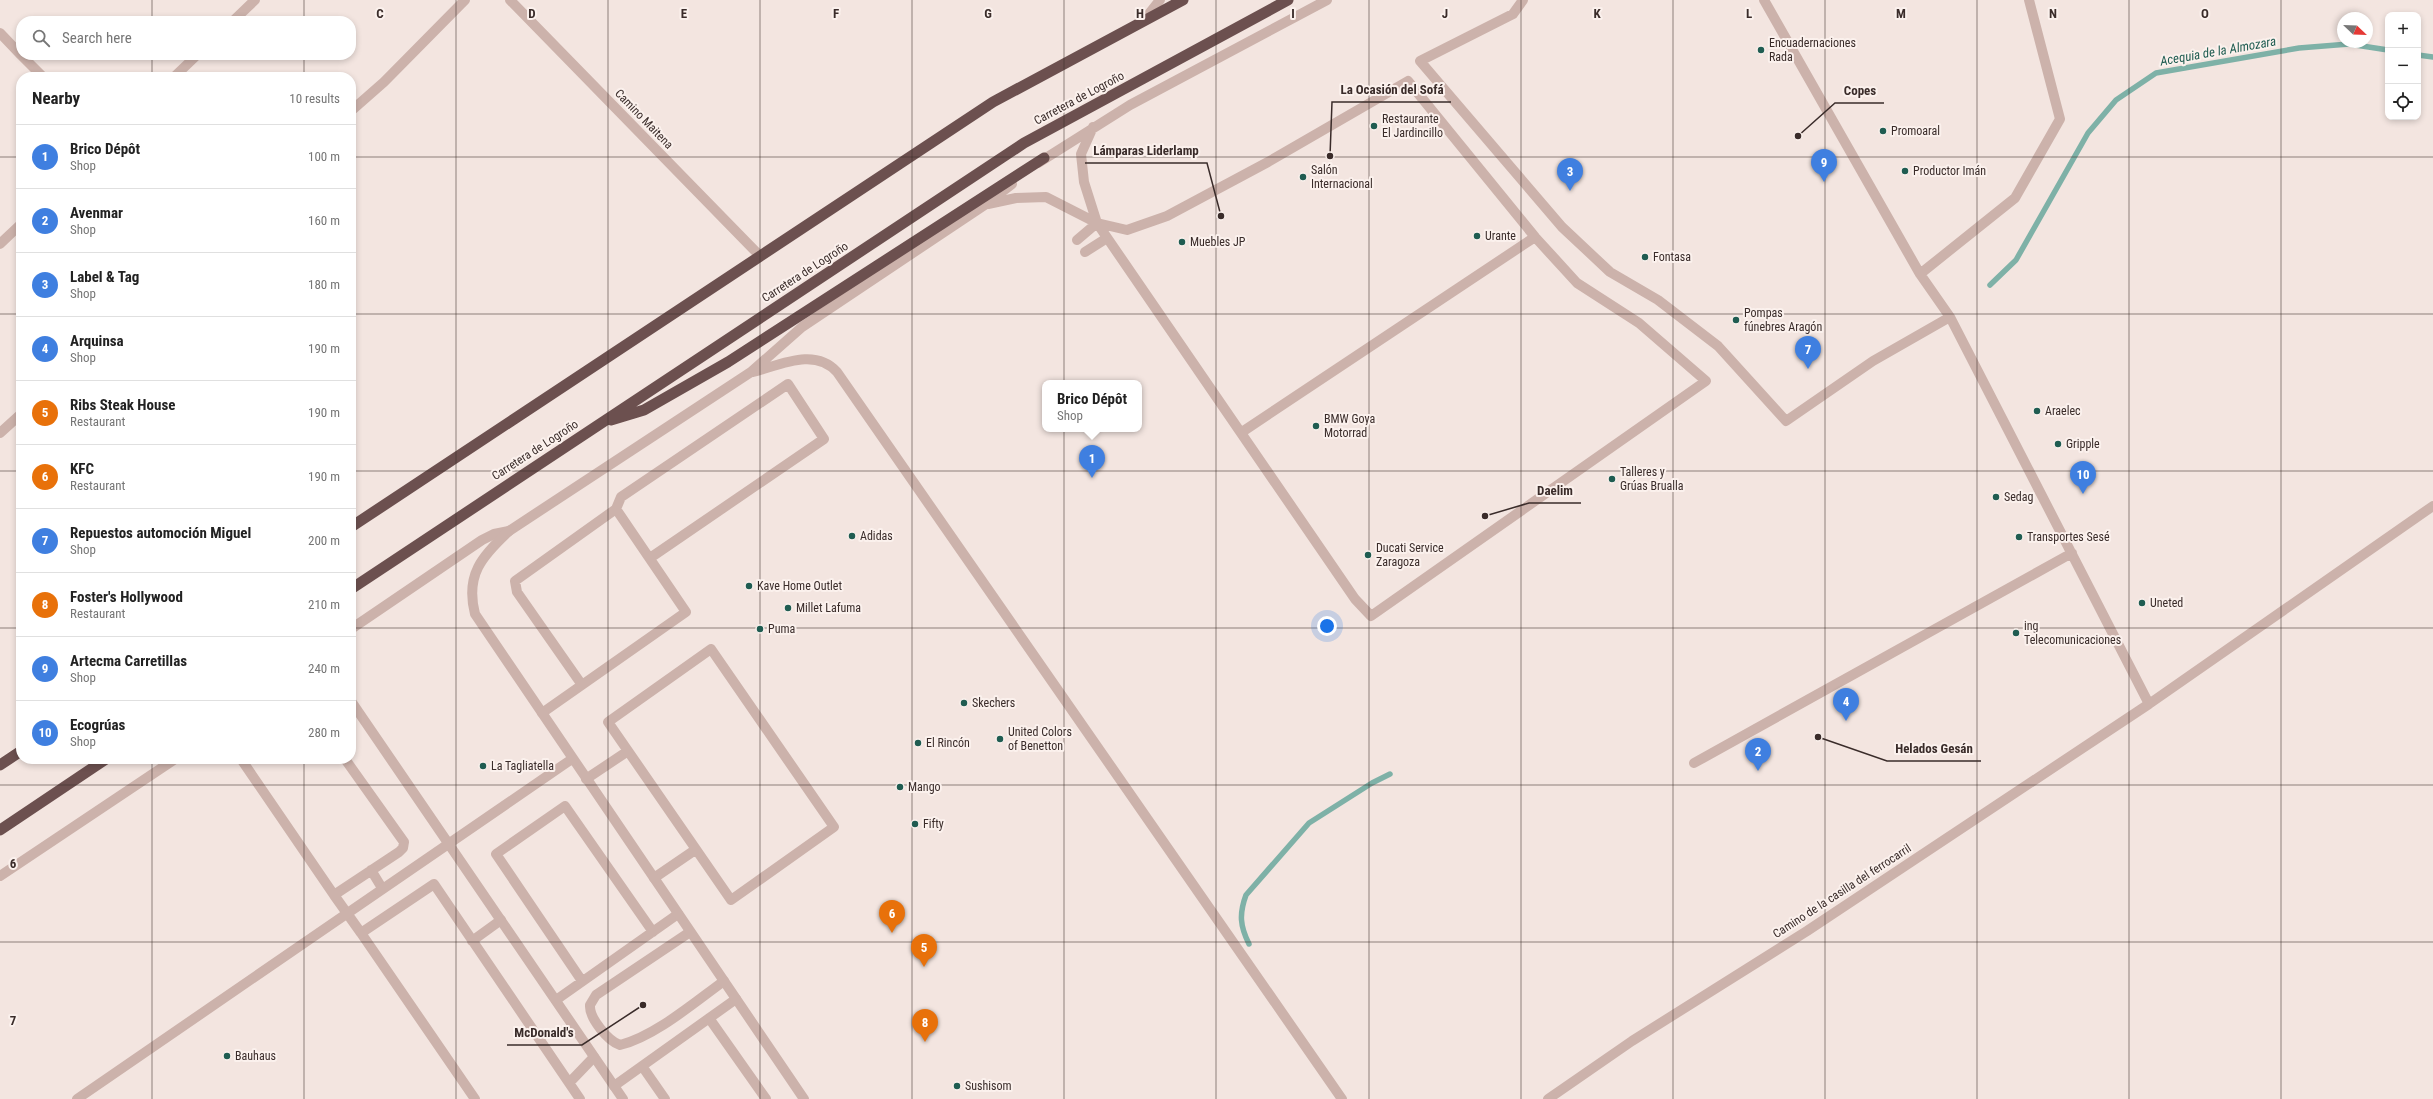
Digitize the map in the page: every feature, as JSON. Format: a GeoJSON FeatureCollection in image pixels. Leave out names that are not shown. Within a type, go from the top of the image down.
{"type":"FeatureCollection","features":[{"type":"Feature","properties":{"kind":"highway"},"geometry":{"type":"LineString","coordinates":[[356,524],[993,102],[1183,0]]}},
{"type":"Feature","properties":{"kind":"highway","name":"Carretera de Logroño"},"geometry":{"type":"LineString","coordinates":[[356,586],[599,423],[1024,143],[1288,0]]}},
{"type":"Feature","properties":{"kind":"highway"},"geometry":{"type":"LineString","coordinates":[[599,423],[644,410],[728,362],[1044,158]]}},
{"type":"Feature","properties":{"kind":"highway"},"geometry":{"type":"LineString","coordinates":[[0,759],[16,750]]}},
{"type":"Feature","properties":{"kind":"highway"},"geometry":{"type":"LineString","coordinates":[[0,765],[16,754]]}},
{"type":"Feature","properties":{"kind":"highway"},"geometry":{"type":"LineString","coordinates":[[0,836],[99,764]]}},
{"type":"Feature","properties":{"kind":"highway"},"geometry":{"type":"LineString","coordinates":[[0,830],[96,766]]}},
{"type":"Feature","properties":{"kind":"street"},"geometry":{"type":"LineString","coordinates":[[238,16],[255,0]]}},
{"type":"Feature","properties":{"kind":"street"},"geometry":{"type":"LineString","coordinates":[[356,107],[384,82],[465,0]]}},
{"type":"Feature","properties":{"kind":"street","name":"Camino Maitena"},"geometry":{"type":"LineString","coordinates":[[510,0],[760,256]]}},
{"type":"Feature","properties":{"kind":"street"},"geometry":{"type":"LineString","coordinates":[[1143,21],[1160,0]]}},
{"type":"Feature","properties":{"kind":"street"},"geometry":{"type":"LineString","coordinates":[[804,1099],[482,627],[472,603],[473,579],[479,564],[487,552],[509,531],[751,372],[802,327],[986,204],[1044,158],[1137,101],[1327,0]]}},
{"type":"Feature","properties":{"kind":"street"},"geometry":{"type":"LineString","coordinates":[[1523,0],[1513,14],[1420,61],[1562,227],[1610,272],[1658,300],[1718,346],[1786,421],[1873,361],[1950,316]]}},
{"type":"Feature","properties":{"kind":"street"},"geometry":{"type":"LineString","coordinates":[[1764,0],[1920,274],[1950,316],[2149,704]]}},
{"type":"Feature","properties":{"kind":"street"},"geometry":{"type":"LineString","coordinates":[[1920,274],[2015,198],[2060,119],[2029,0]]}},
{"type":"Feature","properties":{"kind":"street"},"geometry":{"type":"LineString","coordinates":[[0,33],[16,50]]}},
{"type":"Feature","properties":{"kind":"street"},"geometry":{"type":"LineString","coordinates":[[26,60],[38,72]]}},
{"type":"Feature","properties":{"kind":"street"},"geometry":{"type":"LineString","coordinates":[[179,72],[192,60]]}},
{"type":"Feature","properties":{"kind":"street"},"geometry":{"type":"LineString","coordinates":[[986,204],[1016,198],[1046,197],[1097,223],[1127,230],[1167,216],[1268,162],[1408,81],[1535,237],[1577,283],[1639,323],[1706,381],[1371,616],[1355,599],[1242,432],[1097,223],[1084,182],[1081,154],[1093,127]]}},
{"type":"Feature","properties":{"kind":"street"},"geometry":{"type":"LineString","coordinates":[[1077,240],[1097,223]]}},
{"type":"Feature","properties":{"kind":"street"},"geometry":{"type":"LineString","coordinates":[[0,244],[16,229]]}},
{"type":"Feature","properties":{"kind":"street"},"geometry":{"type":"LineString","coordinates":[[1242,432],[1535,237]]}},
{"type":"Feature","properties":{"kind":"street"},"geometry":{"type":"LineString","coordinates":[[1085,252],[1107,238]]}},
{"type":"Feature","properties":{"kind":"street"},"geometry":{"type":"LineString","coordinates":[[751,372],[804,358],[828,364],[837,372],[1342,1099]]}},
{"type":"Feature","properties":{"kind":"street"},"geometry":{"type":"LineString","coordinates":[[582,685],[518,592],[515,581],[616,509],[621,497],[788,384],[824,439],[650,558]]}},
{"type":"Feature","properties":{"kind":"street"},"geometry":{"type":"LineString","coordinates":[[0,433],[16,419]]}},
{"type":"Feature","properties":{"kind":"street","name":"Camino de la casilla del ferrocarril"},"geometry":{"type":"LineString","coordinates":[[1548,1099],[1632,1041],[1807,931],[2149,704],[2433,506]]}},
{"type":"Feature","properties":{"kind":"street"},"geometry":{"type":"LineString","coordinates":[[542,713],[686,612],[616,509]]}},
{"type":"Feature","properties":{"kind":"street"},"geometry":{"type":"LineString","coordinates":[[356,626],[482,540],[494,534],[509,531]]}},
{"type":"Feature","properties":{"kind":"street"},"geometry":{"type":"LineString","coordinates":[[1694,763],[2072,553]]}},
{"type":"Feature","properties":{"kind":"street"},"geometry":{"type":"LineString","coordinates":[[711,649],[834,828],[730,900],[695,850],[608,722],[711,649]]}},
{"type":"Feature","properties":{"kind":"street"},"geometry":{"type":"LineString","coordinates":[[356,708],[623,1099]]}},
{"type":"Feature","properties":{"kind":"street"},"geometry":{"type":"LineString","coordinates":[[586,779],[628,751]]}},
{"type":"Feature","properties":{"kind":"street"},"geometry":{"type":"LineString","coordinates":[[77,1099],[347,912],[572,759]]}},
{"type":"Feature","properties":{"kind":"street"},"geometry":{"type":"LineString","coordinates":[[0,876],[168,764]]}},
{"type":"Feature","properties":{"kind":"street"},"geometry":{"type":"LineString","coordinates":[[244,764],[474,1099]]}},
{"type":"Feature","properties":{"kind":"street"},"geometry":{"type":"LineString","coordinates":[[334,895],[399,852],[403,848],[404,842],[349,764]]}},
{"type":"Feature","properties":{"kind":"street"},"geometry":{"type":"LineString","coordinates":[[582,981],[496,854],[565,806],[653,932]]}},
{"type":"Feature","properties":{"kind":"street"},"geometry":{"type":"LineString","coordinates":[[654,878],[695,850]]}},
{"type":"Feature","properties":{"kind":"street"},"geometry":{"type":"LineString","coordinates":[[371,870],[382,888]]}},
{"type":"Feature","properties":{"kind":"street"},"geometry":{"type":"LineString","coordinates":[[361,933],[434,884],[580,1099]]}},
{"type":"Feature","properties":{"kind":"street"},"geometry":{"type":"LineString","coordinates":[[556,1000],[678,914]]}},
{"type":"Feature","properties":{"kind":"street"},"geometry":{"type":"LineString","coordinates":[[472,941],[502,920]]}},
{"type":"Feature","properties":{"kind":"street"},"geometry":{"type":"LineString","coordinates":[[690,932],[596,995],[590,1005],[592,1013],[610,1040],[620,1045],[642,1036],[665,1023],[724,981]]}},
{"type":"Feature","properties":{"kind":"street"},"geometry":{"type":"LineString","coordinates":[[614,1086],[736,999]]}},
{"type":"Feature","properties":{"kind":"street"},"geometry":{"type":"LineString","coordinates":[[709,1018],[766,1099]]}},
{"type":"Feature","properties":{"kind":"street"},"geometry":{"type":"LineString","coordinates":[[569,1083],[594,1057]]}},
{"type":"Feature","properties":{"kind":"street"},"geometry":{"type":"LineString","coordinates":[[642,1066],[665,1099]]}},
{"type":"Feature","properties":{"kind":"waterway","name":"Acequia de la Almozara"},"geometry":{"type":"LineString","coordinates":[[1990,285],[2016,260],[2088,133],[2116,100],[2156,73],[2299,48],[2349,44],[2385,50]]}},
{"type":"Feature","properties":{"kind":"waterway","name":"Acequia de la Almozara"},"geometry":{"type":"LineString","coordinates":[[2421,55],[2433,57]]}},
{"type":"Feature","properties":{"kind":"waterway","name":"Acequia de la Almozara"},"geometry":{"type":"LineString","coordinates":[[1249,944],[1242,926],[1242,908],[1246,895],[1309,823],[1372,783],[1390,774]]}},
{"type":"Feature","properties":{"kind":"place","name":"Encuadernaciones Rada"},"geometry":{"type":"Point","coordinates":[1761,50]}},
{"type":"Feature","properties":{"kind":"place","name":"Restaurante El Jardincillo"},"geometry":{"type":"Point","coordinates":[1374,126]}},
{"type":"Feature","properties":{"kind":"place","name":"Promoaral"},"geometry":{"type":"Point","coordinates":[1883,131]}},
{"type":"Feature","properties":{"kind":"place","name":"Copes"},"geometry":{"type":"Point","coordinates":[1798,136]}},
{"type":"Feature","properties":{"kind":"place","name":"La Ocasión del Sofá"},"geometry":{"type":"Point","coordinates":[1330,156]}},
{"type":"Feature","properties":{"kind":"place","name":"Productor Imán"},"geometry":{"type":"Point","coordinates":[1905,171]}},
{"type":"Feature","properties":{"kind":"place","name":"Salón Internacional"},"geometry":{"type":"Point","coordinates":[1303,177]}},
{"type":"Feature","properties":{"kind":"place","name":"Artecma Carretillas"},"geometry":{"type":"Point","coordinates":[1824,182]}},
{"type":"Feature","properties":{"kind":"place","name":"Label & Tag"},"geometry":{"type":"Point","coordinates":[1570,191]}},
{"type":"Feature","properties":{"kind":"place","name":"Lámparas Liderlamp"},"geometry":{"type":"Point","coordinates":[1221,216]}},
{"type":"Feature","properties":{"kind":"place","name":"Urante"},"geometry":{"type":"Point","coordinates":[1477,236]}},
{"type":"Feature","properties":{"kind":"place","name":"Muebles JP"},"geometry":{"type":"Point","coordinates":[1182,242]}},
{"type":"Feature","properties":{"kind":"place","name":"Fontasa"},"geometry":{"type":"Point","coordinates":[1645,257]}},
{"type":"Feature","properties":{"kind":"place","name":"Pompas fúnebres Aragón"},"geometry":{"type":"Point","coordinates":[1736,320]}},
{"type":"Feature","properties":{"kind":"place","name":"Repuestos automoción Miguel"},"geometry":{"type":"Point","coordinates":[1808,369]}},
{"type":"Feature","properties":{"kind":"place","name":"Araelec"},"geometry":{"type":"Point","coordinates":[2037,411]}},
{"type":"Feature","properties":{"kind":"place","name":"BMW Goya Motorrad"},"geometry":{"type":"Point","coordinates":[1316,426]}},
{"type":"Feature","properties":{"kind":"place","name":"Gripple"},"geometry":{"type":"Point","coordinates":[2058,444]}},
{"type":"Feature","properties":{"kind":"place","name":"Brico Dépôt"},"geometry":{"type":"Point","coordinates":[1092,478]}},
{"type":"Feature","properties":{"kind":"place","name":"Talleres y Grúas Brualla"},"geometry":{"type":"Point","coordinates":[1612,479]}},
{"type":"Feature","properties":{"kind":"place","name":"Ecogrúas"},"geometry":{"type":"Point","coordinates":[2083,494]}},
{"type":"Feature","properties":{"kind":"place","name":"Sedag"},"geometry":{"type":"Point","coordinates":[1996,497]}},
{"type":"Feature","properties":{"kind":"place","name":"Daelim"},"geometry":{"type":"Point","coordinates":[1485,516]}},
{"type":"Feature","properties":{"kind":"place","name":"Adidas"},"geometry":{"type":"Point","coordinates":[852,536]}},
{"type":"Feature","properties":{"kind":"place","name":"Transportes Sesé"},"geometry":{"type":"Point","coordinates":[2019,537]}},
{"type":"Feature","properties":{"kind":"place","name":"Ducati Service Zaragoza"},"geometry":{"type":"Point","coordinates":[1368,555]}},
{"type":"Feature","properties":{"kind":"place","name":"Kave Home Outlet"},"geometry":{"type":"Point","coordinates":[749,586]}},
{"type":"Feature","properties":{"kind":"place","name":"Uneted"},"geometry":{"type":"Point","coordinates":[2142,603]}},
{"type":"Feature","properties":{"kind":"place","name":"Millet Lafuma"},"geometry":{"type":"Point","coordinates":[788,608]}},
{"type":"Feature","properties":{"kind":"place","name":"Puma"},"geometry":{"type":"Point","coordinates":[760,629]}},
{"type":"Feature","properties":{"kind":"place","name":"ing Telecomunicaciones"},"geometry":{"type":"Point","coordinates":[2016,633]}},
{"type":"Feature","properties":{"kind":"place","name":"Skechers"},"geometry":{"type":"Point","coordinates":[964,703]}},
{"type":"Feature","properties":{"kind":"place","name":"Arquinsa"},"geometry":{"type":"Point","coordinates":[1846,721]}},
{"type":"Feature","properties":{"kind":"place","name":"Helados Gesán"},"geometry":{"type":"Point","coordinates":[1818,737]}},
{"type":"Feature","properties":{"kind":"place","name":"United Colors of Benetton"},"geometry":{"type":"Point","coordinates":[1000,739]}},
{"type":"Feature","properties":{"kind":"place","name":"El Rincón"},"geometry":{"type":"Point","coordinates":[918,743]}},
{"type":"Feature","properties":{"kind":"place","name":"La Tagliatella"},"geometry":{"type":"Point","coordinates":[483,766]}},
{"type":"Feature","properties":{"kind":"place","name":"Avenmar"},"geometry":{"type":"Point","coordinates":[1758,771]}},
{"type":"Feature","properties":{"kind":"place","name":"Mango"},"geometry":{"type":"Point","coordinates":[900,787]}},
{"type":"Feature","properties":{"kind":"place","name":"Fifty"},"geometry":{"type":"Point","coordinates":[915,824]}},
{"type":"Feature","properties":{"kind":"place","name":"KFC"},"geometry":{"type":"Point","coordinates":[892,933]}},
{"type":"Feature","properties":{"kind":"place","name":"Ribs Steak House"},"geometry":{"type":"Point","coordinates":[924,967]}},
{"type":"Feature","properties":{"kind":"place","name":"McDonald's"},"geometry":{"type":"Point","coordinates":[643,1005]}},
{"type":"Feature","properties":{"kind":"place","name":"Foster's Hollywood"},"geometry":{"type":"Point","coordinates":[925,1042]}},
{"type":"Feature","properties":{"kind":"place","name":"Bauhaus"},"geometry":{"type":"Point","coordinates":[227,1056]}},
{"type":"Feature","properties":{"kind":"place","name":"Sushisom"},"geometry":{"type":"Point","coordinates":[957,1086]}}]}
